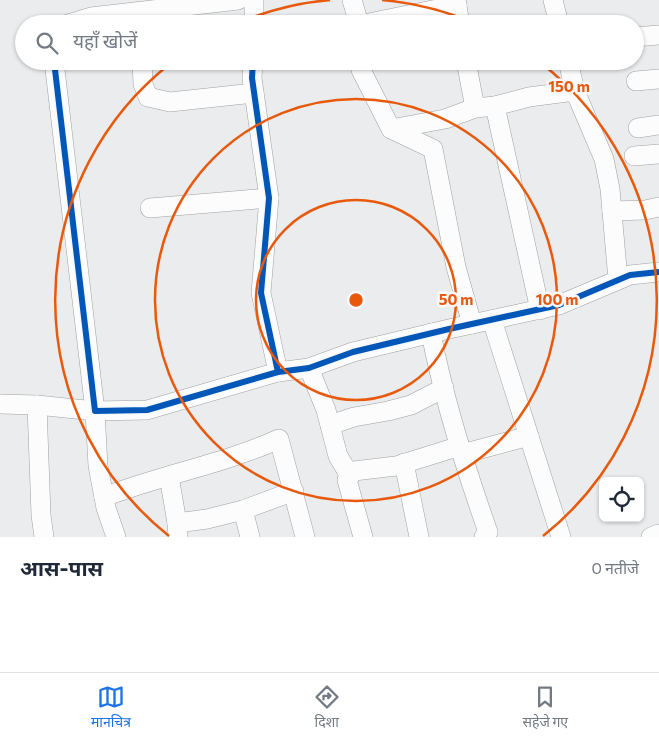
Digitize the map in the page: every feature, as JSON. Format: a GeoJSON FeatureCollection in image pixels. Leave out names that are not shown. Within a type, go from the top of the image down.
{"type":"FeatureCollection","features":[{"type":"Feature","properties":{"kind":"street"},"geometry":{"type":"LineString","coordinates":[[158,15],[238,0]]}},
{"type":"Feature","properties":{"kind":"street"},"geometry":{"type":"LineString","coordinates":[[254,0],[254,15]]}},
{"type":"Feature","properties":{"kind":"street"},"geometry":{"type":"LineString","coordinates":[[352,0],[356,15]]}},
{"type":"Feature","properties":{"kind":"street"},"geometry":{"type":"LineString","coordinates":[[553,0],[557,15]]}},
{"type":"Feature","properties":{"kind":"street"},"geometry":{"type":"LineString","coordinates":[[402,15],[456,2],[458,15]]}},
{"type":"Feature","properties":{"kind":"street"},"geometry":{"type":"LineString","coordinates":[[644,36],[659,35]]}},
{"type":"Feature","properties":{"kind":"street"},"geometry":{"type":"LineString","coordinates":[[55,70],[95,411],[98,466],[106,508],[116,537]]}},
{"type":"Feature","properties":{"kind":"street"},"geometry":{"type":"LineString","coordinates":[[142,70],[143,84],[148,97],[158,100],[170,102],[254,93]]}},
{"type":"Feature","properties":{"kind":"street"},"geometry":{"type":"LineString","coordinates":[[253,70],[254,93],[268,198],[261,293],[278,372]]}},
{"type":"Feature","properties":{"kind":"street"},"geometry":{"type":"LineString","coordinates":[[361,70],[391,129],[433,149],[456,267],[472,324]]}},
{"type":"Feature","properties":{"kind":"street"},"geometry":{"type":"LineString","coordinates":[[468,70],[475,108]]}},
{"type":"Feature","properties":{"kind":"street"},"geometry":{"type":"LineString","coordinates":[[570,70],[575,92],[604,159],[610,189],[618,280]]}},
{"type":"Feature","properties":{"kind":"street"},"geometry":{"type":"LineString","coordinates":[[636,82],[659,79]]}},
{"type":"Feature","properties":{"kind":"street"},"geometry":{"type":"LineString","coordinates":[[391,129],[445,119],[475,108],[495,106],[529,97],[575,92]]}},
{"type":"Feature","properties":{"kind":"street"},"geometry":{"type":"LineString","coordinates":[[495,106],[540,310]]}},
{"type":"Feature","properties":{"kind":"street"},"geometry":{"type":"LineString","coordinates":[[638,128],[659,125]]}},
{"type":"Feature","properties":{"kind":"street"},"geometry":{"type":"LineString","coordinates":[[634,156],[659,154]]}},
{"type":"Feature","properties":{"kind":"street"},"geometry":{"type":"LineString","coordinates":[[150,208],[268,198]]}},
{"type":"Feature","properties":{"kind":"street"},"geometry":{"type":"LineString","coordinates":[[612,211],[645,210],[659,207]]}},
{"type":"Feature","properties":{"kind":"street"},"geometry":{"type":"LineString","coordinates":[[0,404],[37,404],[95,411],[147,410],[278,372],[309,368],[353,352],[559,305],[630,275],[659,272]]}},
{"type":"Feature","properties":{"kind":"street"},"geometry":{"type":"LineString","coordinates":[[492,320],[560,537]]}},
{"type":"Feature","properties":{"kind":"street"},"geometry":{"type":"LineString","coordinates":[[431,333],[461,450],[488,535]]}},
{"type":"Feature","properties":{"kind":"street"},"geometry":{"type":"LineString","coordinates":[[309,368],[326,410],[338,456],[350,476]]}},
{"type":"Feature","properties":{"kind":"street"},"geometry":{"type":"LineString","coordinates":[[330,426],[354,417],[388,411],[411,404],[444,388]]}},
{"type":"Feature","properties":{"kind":"street"},"geometry":{"type":"LineString","coordinates":[[37,404],[41,515],[44,537]]}},
{"type":"Feature","properties":{"kind":"street"},"geometry":{"type":"LineString","coordinates":[[363,537],[347,480],[354,471],[404,463],[529,436]]}},
{"type":"Feature","properties":{"kind":"street"},"geometry":{"type":"LineString","coordinates":[[104,497],[136,485],[252,451],[279,439],[305,537]]}},
{"type":"Feature","properties":{"kind":"street"},"geometry":{"type":"LineString","coordinates":[[404,463],[420,537]]}},
{"type":"Feature","properties":{"kind":"street"},"geometry":{"type":"LineString","coordinates":[[169,476],[178,530],[207,519],[243,510],[294,491]]}},
{"type":"Feature","properties":{"kind":"street"},"geometry":{"type":"LineString","coordinates":[[243,510],[250,537]]}},
{"type":"Feature","properties":{"kind":"street"},"geometry":{"type":"LineString","coordinates":[[651,537],[659,534]]}},
{"type":"Feature","properties":{"kind":"cycle path"},"geometry":{"type":"LineString","coordinates":[[55,70],[95,411],[147,410],[278,372]]}},
{"type":"Feature","properties":{"kind":"cycle path"},"geometry":{"type":"LineString","coordinates":[[252,70],[269,198],[261,293],[278,372],[309,368],[353,352],[559,305],[630,275],[659,272]]}}]}
